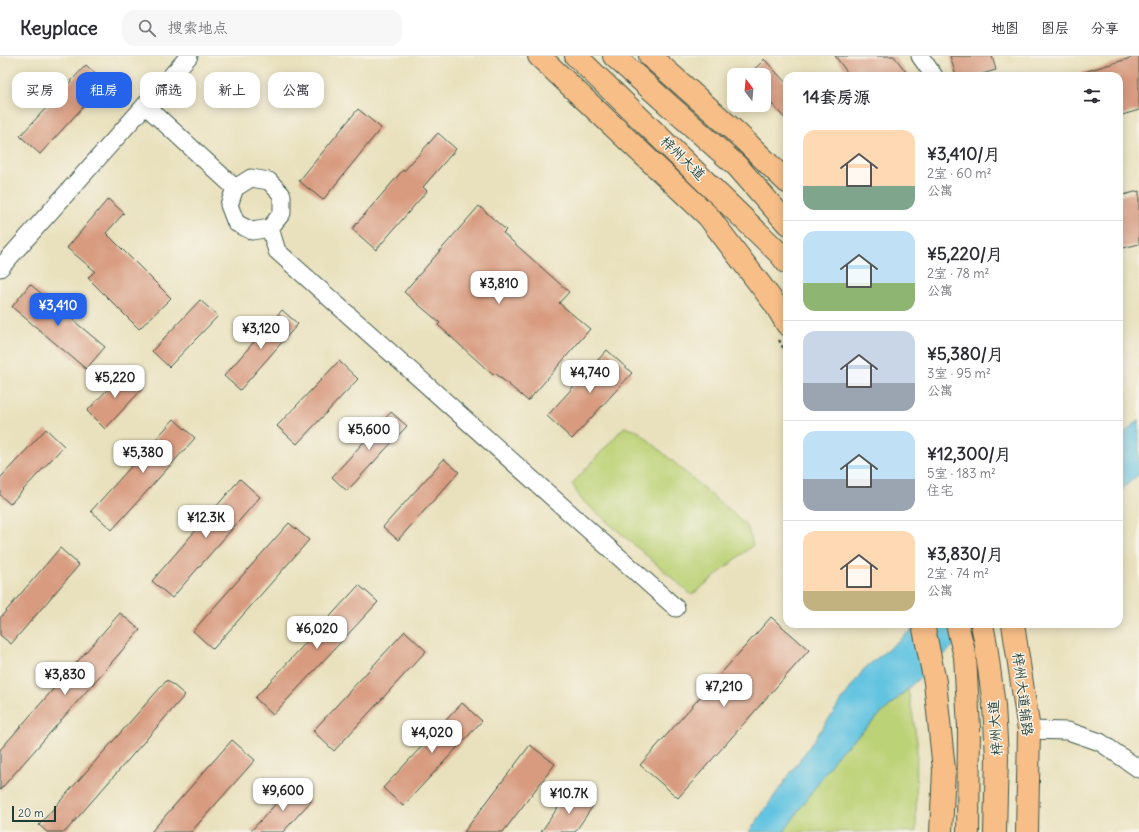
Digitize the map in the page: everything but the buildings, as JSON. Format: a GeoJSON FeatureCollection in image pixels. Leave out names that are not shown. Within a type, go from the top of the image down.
{"type":"FeatureCollection","features":[{"type":"Feature","properties":{"kind":"main road"},"geometry":{"type":"LineString","coordinates":[[539,56],[708,216],[775,304],[781,329]]}},
{"type":"Feature","properties":{"kind":"main road","name":"梓州大道"},"geometry":{"type":"LineString","coordinates":[[576,56],[783,258]]}},
{"type":"Feature","properties":{"kind":"main road","name":"梓州大道"},"geometry":{"type":"LineString","coordinates":[[614,56],[737,166],[783,218]]}},
{"type":"Feature","properties":{"kind":"main road"},"geometry":{"type":"LineString","coordinates":[[650,56],[739,135],[783,178]]}},
{"type":"Feature","properties":{"kind":"main road"},"geometry":{"type":"LineString","coordinates":[[924,628],[935,682],[944,770],[941,832]]}},
{"type":"Feature","properties":{"kind":"main road","name":"梓州大道"},"geometry":{"type":"LineString","coordinates":[[958,628],[965,656],[969,728],[968,832]]}},
{"type":"Feature","properties":{"kind":"main road","name":"梓州大道"},"geometry":{"type":"LineString","coordinates":[[983,628],[994,706],[997,757],[995,832]]}},
{"type":"Feature","properties":{"kind":"main road","name":"梓州大道辅路"},"geometry":{"type":"LineString","coordinates":[[1014,628],[1029,730],[1027,832]]}},
{"type":"Feature","properties":{"kind":"street"},"geometry":{"type":"LineString","coordinates":[[175,72],[189,56]]}},
{"type":"Feature","properties":{"kind":"street"},"geometry":{"type":"LineString","coordinates":[[920,56],[931,72]]}},
{"type":"Feature","properties":{"kind":"street"},"geometry":{"type":"LineString","coordinates":[[0,268],[142,108]]}},
{"type":"Feature","properties":{"kind":"street"},"geometry":{"type":"LineString","coordinates":[[148,108],[235,188]]}},
{"type":"Feature","properties":{"kind":"street"},"geometry":{"type":"LineString","coordinates":[[251,178],[269,181],[282,195],[282,213],[270,228],[252,231],[236,222],[229,205],[235,188],[251,178]]}},
{"type":"Feature","properties":{"kind":"street"},"geometry":{"type":"LineString","coordinates":[[270,228],[277,251],[676,608]]}},
{"type":"Feature","properties":{"kind":"street"},"geometry":{"type":"LineString","coordinates":[[1029,730],[1068,731],[1100,742],[1139,769]]}},
{"type":"Feature","properties":{"kind":"green space"},"geometry":{"type":"Polygon","coordinates":[[[624,427],[638,431],[747,526],[753,545],[692,595],[581,499],[572,484],[624,427]]]}},
{"type":"Feature","properties":{"kind":"green space"},"geometry":{"type":"Polygon","coordinates":[[[908,689],[917,741],[916,832],[784,832],[838,754],[908,689]]]}},
{"type":"Feature","properties":{"kind":"water"},"geometry":{"type":"Polygon","coordinates":[[[1139,420],[1139,474],[1123,488],[1123,434],[1139,420]]]}},
{"type":"Feature","properties":{"kind":"water"},"geometry":{"type":"Polygon","coordinates":[[[914,628],[973,628],[838,754],[784,832],[749,832],[864,669],[914,628]]]}}]}
